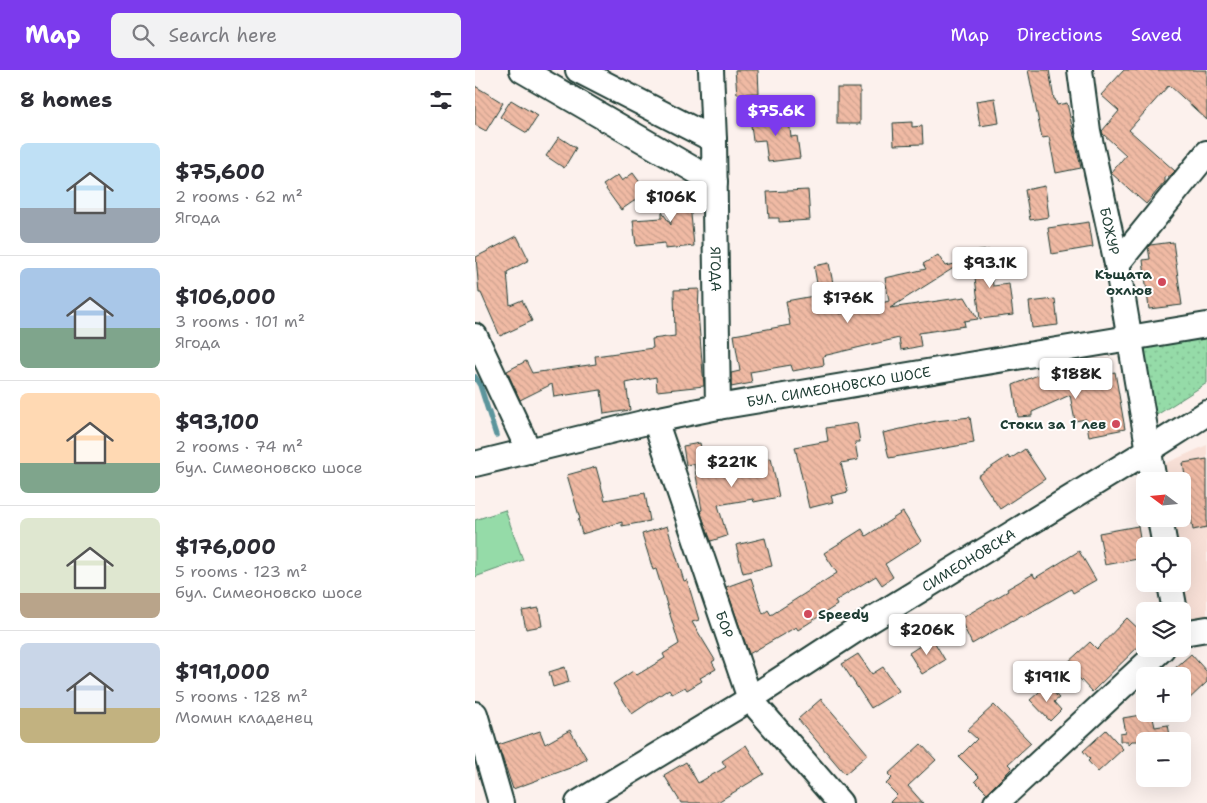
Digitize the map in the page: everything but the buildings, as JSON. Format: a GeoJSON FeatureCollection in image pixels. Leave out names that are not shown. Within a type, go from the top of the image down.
{"type":"FeatureCollection","features":[{"type":"Feature","properties":{"kind":"street"},"geometry":{"type":"LineString","coordinates":[[521,70],[715,182]]}},
{"type":"Feature","properties":{"kind":"street"},"geometry":{"type":"LineString","coordinates":[[578,70],[714,140]]}},
{"type":"Feature","properties":{"kind":"street","name":"ЯГОДА"},"geometry":{"type":"LineString","coordinates":[[711,70],[715,182],[718,407]]}},
{"type":"Feature","properties":{"kind":"street","name":"БОЖУР"},"geometry":{"type":"LineString","coordinates":[[1081,70],[1087,131],[1117,264],[1153,472]]}},
{"type":"Feature","properties":{"kind":"street"},"geometry":{"type":"LineString","coordinates":[[1117,264],[1207,153]]}},
{"type":"Feature","properties":{"kind":"street","name":"БУЛ. СИМЕОНОВСКО ШОСЕ"},"geometry":{"type":"LineString","coordinates":[[475,464],[655,420],[718,407],[1207,325]]}},
{"type":"Feature","properties":{"kind":"street"},"geometry":{"type":"LineString","coordinates":[[475,336],[529,451]]}},
{"type":"Feature","properties":{"kind":"street","name":"СИМЕОНОВСКА"},"geometry":{"type":"LineString","coordinates":[[578,803],[750,699],[871,620],[1149,450],[1207,412]]}},
{"type":"Feature","properties":{"kind":"street","name":"БОР"},"geometry":{"type":"LineString","coordinates":[[655,420],[750,699],[841,803]]}},
{"type":"Feature","properties":{"kind":"street"},"geometry":{"type":"LineString","coordinates":[[1191,632],[1207,629]]}},
{"type":"Feature","properties":{"kind":"street"},"geometry":{"type":"LineString","coordinates":[[996,803],[1153,657]]}},
{"type":"Feature","properties":{"kind":"street"},"geometry":{"type":"LineString","coordinates":[[475,714],[501,803]]}},
{"type":"Feature","properties":{"kind":"shaded area"},"geometry":{"type":"Polygon","coordinates":[[[1207,445],[1207,616],[1191,618],[1191,602],[1187,602],[1185,592],[1191,592],[1191,537],[1174,537],[1172,528],[1191,528],[1191,472],[1161,472],[1160,466],[1207,445]]]}},
{"type":"Feature","properties":{"kind":"green space"},"geometry":{"type":"Polygon","coordinates":[[[1207,335],[1207,383],[1152,418],[1138,348],[1207,335]]]}},
{"type":"Feature","properties":{"kind":"green space"},"geometry":{"type":"Polygon","coordinates":[[[505,510],[523,560],[475,577],[475,520],[505,510]]]}},
{"type":"Feature","properties":{"kind":"waterway"},"geometry":{"type":"LineString","coordinates":[[475,377],[480,385],[496,435]]}},
{"type":"Feature","properties":{"kind":"place","name":"Къщата охлюв"},"geometry":{"type":"Point","coordinates":[1162,282]}},
{"type":"Feature","properties":{"kind":"place","name":"Стоки за 1 лев"},"geometry":{"type":"Point","coordinates":[1116,424]}},
{"type":"Feature","properties":{"kind":"place","name":"Speedy"},"geometry":{"type":"Point","coordinates":[808,614]}}]}
